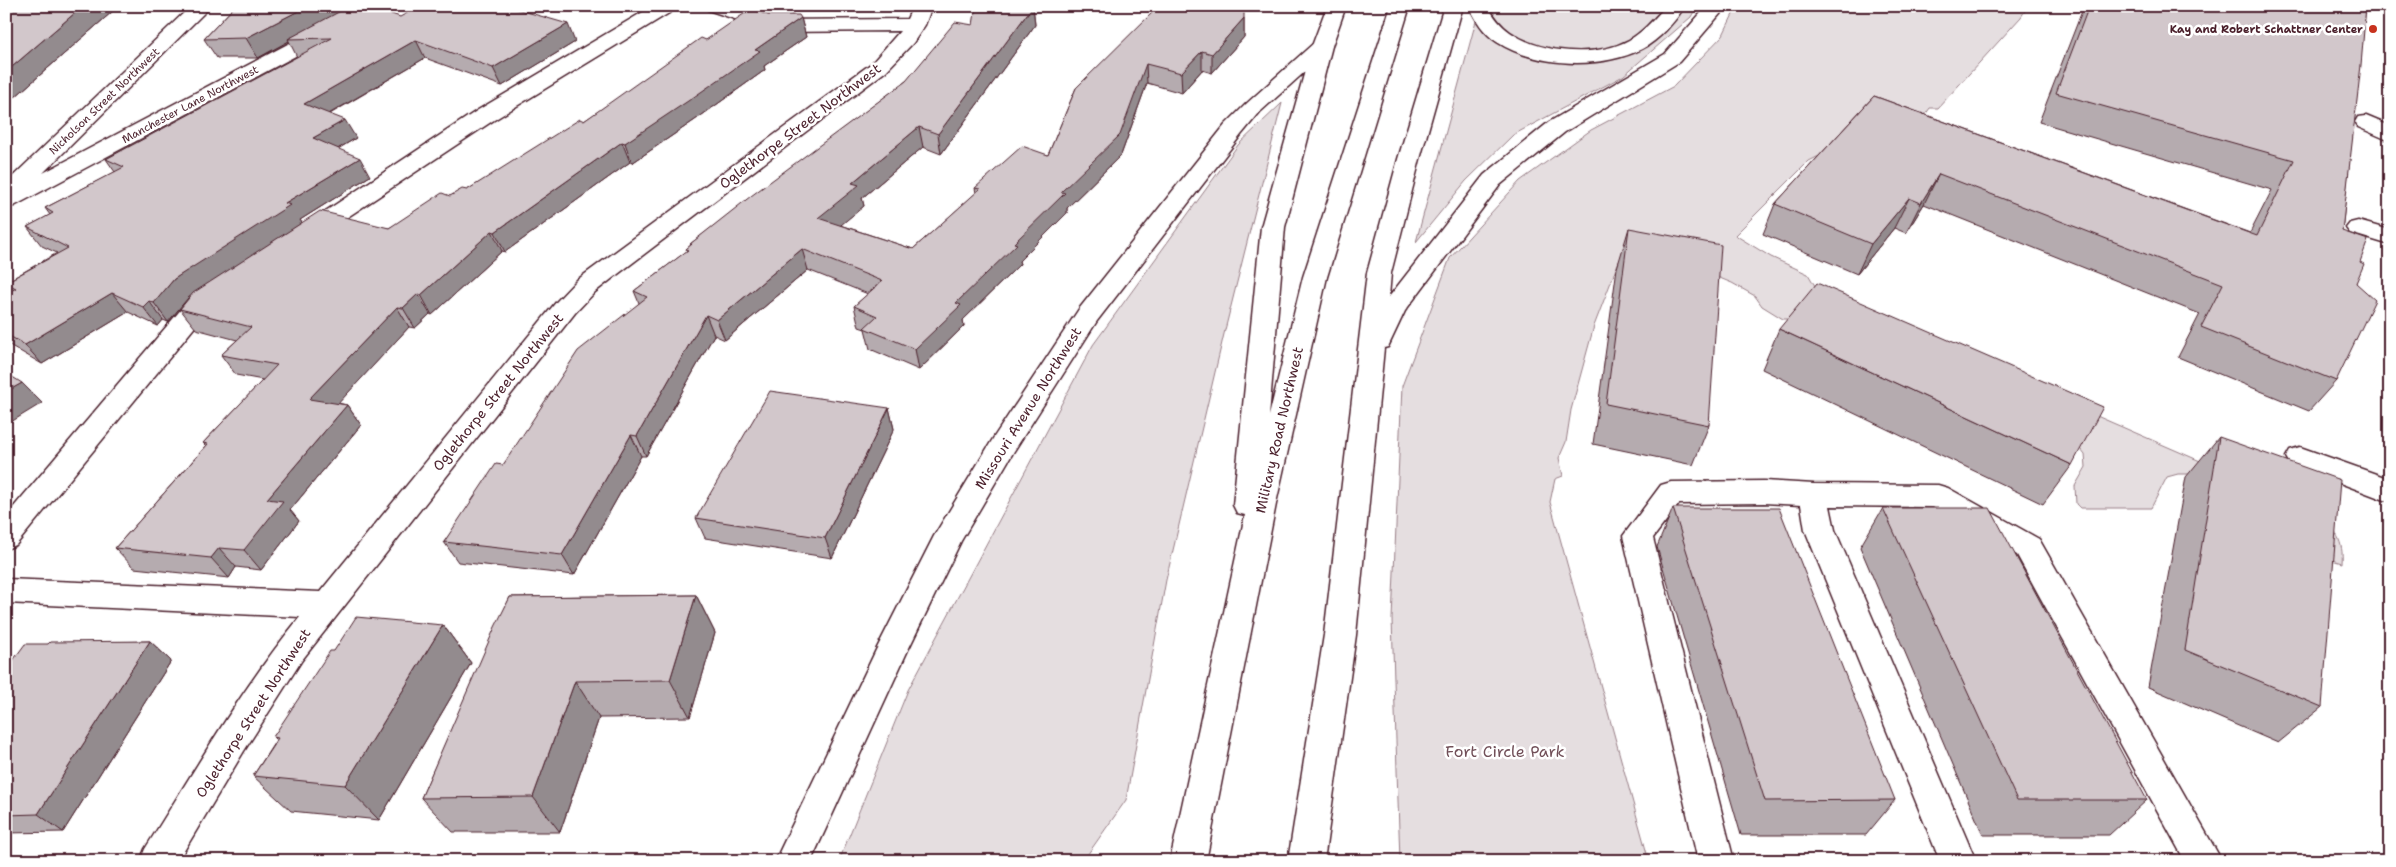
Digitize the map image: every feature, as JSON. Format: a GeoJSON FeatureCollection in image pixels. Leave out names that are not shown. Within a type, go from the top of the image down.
{"type":"FeatureCollection","features":[{"type":"Feature","properties":{"kind":"main road","name":"Nicholson Street Northwest"},"geometry":{"type":"LineString","coordinates":[[6,196],[202,6]]}},
{"type":"Feature","properties":{"kind":"main road","name":"Manchester Lane Northwest"},"geometry":{"type":"LineString","coordinates":[[6,201],[375,6]]}},
{"type":"Feature","properties":{"kind":"main road"},"geometry":{"type":"LineString","coordinates":[[288,246],[486,115],[667,6]]}},
{"type":"Feature","properties":{"kind":"main road"},"geometry":{"type":"LineString","coordinates":[[715,6],[773,26],[919,16]]}},
{"type":"Feature","properties":{"kind":"main road","name":"Missouri Avenue Northwest"},"geometry":{"type":"LineString","coordinates":[[793,861],[892,650],[949,536],[1018,421],[1088,315],[1233,130],[1253,108],[1322,46],[1337,6]]}},
{"type":"Feature","properties":{"kind":"main road","name":"Military Road Northwest"},"geometry":{"type":"LineString","coordinates":[[1188,861],[1263,499],[1315,277],[1402,6]]}},
{"type":"Feature","properties":{"kind":"main road"},"geometry":{"type":"LineString","coordinates":[[1306,861],[1340,635],[1368,367],[1380,273],[1409,159],[1454,6]]}},
{"type":"Feature","properties":{"kind":"main road"},"geometry":{"type":"LineString","coordinates":[[1478,6],[1486,22],[1509,41],[1545,53],[1568,56],[1615,52],[1634,45],[1657,26],[1676,6]]}},
{"type":"Feature","properties":{"kind":"main road"},"geometry":{"type":"LineString","coordinates":[[1368,367],[1393,309],[1492,180],[1557,126],[1672,58],[1718,6]]}},
{"type":"Feature","properties":{"kind":"main road","name":"Oglethorpe Street Northwest"},"geometry":{"type":"LineString","coordinates":[[158,861],[232,740],[291,651],[575,296],[609,268],[880,67],[896,52],[919,16]]}},
{"type":"Feature","properties":{"kind":"main road"},"geometry":{"type":"LineString","coordinates":[[1236,629],[1273,227],[1322,46]]}},
{"type":"Feature","properties":{"kind":"main road"},"geometry":{"type":"LineString","coordinates":[[2366,122],[2390,135]]}},
{"type":"Feature","properties":{"kind":"main road"},"geometry":{"type":"LineString","coordinates":[[2358,228],[2390,238]]}},
{"type":"Feature","properties":{"kind":"main road"},"geometry":{"type":"LineString","coordinates":[[6,537],[198,306],[231,284]]}},
{"type":"Feature","properties":{"kind":"main road"},"geometry":{"type":"LineString","coordinates":[[2300,457],[2390,491]]}},
{"type":"Feature","properties":{"kind":"main road"},"geometry":{"type":"LineString","coordinates":[[1716,861],[1638,536],[1671,493],[1764,492],[1814,495],[1938,496],[2028,547],[2204,861]]}},
{"type":"Feature","properties":{"kind":"main road"},"geometry":{"type":"LineString","coordinates":[[1814,495],[1820,530],[1958,861]]}},
{"type":"Feature","properties":{"kind":"main road"},"geometry":{"type":"LineString","coordinates":[[6,591],[326,605]]}},
{"type":"Feature","properties":{"kind":"green space"},"geometry":{"type":"Polygon","coordinates":[[[1480,6],[1697,6],[1691,17],[1623,76],[1513,135],[1466,181],[1416,242],[1480,6]]]}},
{"type":"Feature","properties":{"kind":"green space","name":"Fort Circle Park"},"geometry":{"type":"Polygon","coordinates":[[[1737,6],[2028,6],[2021,17],[1938,108],[1930,108],[1925,115],[1829,151],[1809,161],[1735,235],[1771,257],[1808,274],[1821,296],[2322,514],[2335,531],[2340,542],[2342,563],[2311,554],[2201,474],[2178,474],[2167,477],[2151,508],[2080,508],[2076,504],[2075,486],[2086,467],[2085,455],[2072,439],[1808,319],[1783,319],[1762,306],[1755,296],[1732,283],[1695,268],[1627,258],[1619,261],[1594,326],[1571,410],[1566,442],[1559,458],[1563,476],[1555,479],[1550,502],[1649,861],[1400,861],[1392,619],[1402,386],[1450,258],[1520,181],[1591,130],[1674,86],[1723,35],[1737,6]]]}},
{"type":"Feature","properties":{"kind":"green space"},"geometry":{"type":"Polygon","coordinates":[[[1282,103],[1224,334],[1166,580],[1126,800],[1083,861],[839,861],[908,690],[1093,345],[1238,145],[1282,103]]]}},
{"type":"Feature","properties":{"kind":"building"},"geometry":{"type":"Polygon","coordinates":[[[6,6],[83,6],[6,72],[6,6]]]}},
{"type":"Feature","properties":{"kind":"building"},"geometry":{"type":"Polygon","coordinates":[[[235,6],[308,6],[246,38],[204,39],[235,6]]]}},
{"type":"Feature","properties":{"kind":"building"},"geometry":{"type":"Polygon","coordinates":[[[350,6],[370,6],[400,17],[420,6],[506,6],[568,24],[493,68],[416,40],[304,104],[345,120],[313,138],[360,158],[285,203],[290,205],[174,279],[154,303],[149,301],[143,307],[112,293],[25,345],[6,334],[6,294],[16,288],[6,282],[68,248],[27,227],[53,213],[45,208],[124,167],[106,159],[332,38],[288,39],[350,6]]]}},
{"type":"Feature","properties":{"kind":"building"},"geometry":{"type":"Polygon","coordinates":[[[789,6],[790,8],[770,7],[789,6]]]}},
{"type":"Feature","properties":{"kind":"building"},"geometry":{"type":"Polygon","coordinates":[[[976,6],[1033,6],[938,134],[919,127],[852,183],[859,185],[818,218],[913,249],[980,189],[975,188],[1022,146],[1048,155],[1076,88],[1159,6],[1244,6],[1244,18],[1212,54],[1202,51],[1181,73],[1146,64],[1120,135],[1061,192],[1065,193],[1014,243],[1017,244],[956,303],[961,305],[915,349],[864,328],[877,316],[854,306],[882,281],[802,249],[717,320],[706,315],[637,436],[631,435],[562,555],[444,542],[496,464],[503,465],[578,351],[647,297],[634,291],[688,250],[686,249],[692,244],[690,244],[751,196],[906,81],[955,22],[973,25],[976,6]]]}},
{"type":"Feature","properties":{"kind":"building"},"geometry":{"type":"Polygon","coordinates":[[[2089,6],[2245,6],[2255,9],[2252,6],[2366,6],[2342,231],[2368,240],[2360,262],[2364,264],[2356,283],[2375,300],[2336,381],[2201,327],[2223,284],[1939,174],[1921,203],[1909,198],[1871,244],[1775,204],[1874,96],[2257,236],[2294,160],[2056,93],[2089,6]]]}},
{"type":"Feature","properties":{"kind":"building"},"geometry":{"type":"Polygon","coordinates":[[[751,9],[768,15],[799,15],[801,18],[755,50],[760,51],[688,101],[625,143],[622,142],[495,232],[492,231],[421,295],[418,294],[403,308],[397,307],[309,399],[347,405],[267,499],[283,501],[244,550],[219,548],[211,558],[115,548],[208,444],[203,443],[277,365],[221,355],[251,327],[180,309],[193,293],[320,211],[389,228],[442,193],[450,196],[462,189],[467,190],[580,119],[584,121],[701,38],[706,40],[751,9]]]}},
{"type":"Feature","properties":{"kind":"building"},"geometry":{"type":"Polygon","coordinates":[[[1629,228],[1721,245],[1709,425],[1606,404],[1629,228]]]}},
{"type":"Feature","properties":{"kind":"building"},"geometry":{"type":"Polygon","coordinates":[[[1817,283],[2103,407],[2072,465],[1779,329],[1817,283]]]}},
{"type":"Feature","properties":{"kind":"building"},"geometry":{"type":"Polygon","coordinates":[[[6,373],[22,383],[6,392],[6,373]]]}},
{"type":"Feature","properties":{"kind":"building"},"geometry":{"type":"Polygon","coordinates":[[[770,391],[889,408],[825,538],[696,518],[770,391]]]}},
{"type":"Feature","properties":{"kind":"building"},"geometry":{"type":"Polygon","coordinates":[[[2219,437],[2340,480],[2322,707],[2185,650],[2219,437]]]}},
{"type":"Feature","properties":{"kind":"building"},"geometry":{"type":"Polygon","coordinates":[[[1673,508],[1779,508],[1895,800],[1765,801],[1673,508]]]}},
{"type":"Feature","properties":{"kind":"building"},"geometry":{"type":"Polygon","coordinates":[[[1883,508],[1990,508],[2147,800],[2017,800],[1883,508]]]}},
{"type":"Feature","properties":{"kind":"building"},"geometry":{"type":"Polygon","coordinates":[[[696,595],[670,680],[575,681],[533,797],[421,798],[495,627],[510,597],[696,595]]]}},
{"type":"Feature","properties":{"kind":"building"},"geometry":{"type":"Polygon","coordinates":[[[356,617],[443,625],[345,785],[253,776],[278,738],[273,737],[330,651],[334,651],[356,617]]]}},
{"type":"Feature","properties":{"kind":"building"},"geometry":{"type":"Polygon","coordinates":[[[150,641],[38,814],[6,815],[6,670],[25,644],[150,641]]]}},
{"type":"Feature","properties":{"kind":"place","name":"Kay and Robert Schattner Center"},"geometry":{"type":"Point","coordinates":[2373,29]}}]}
